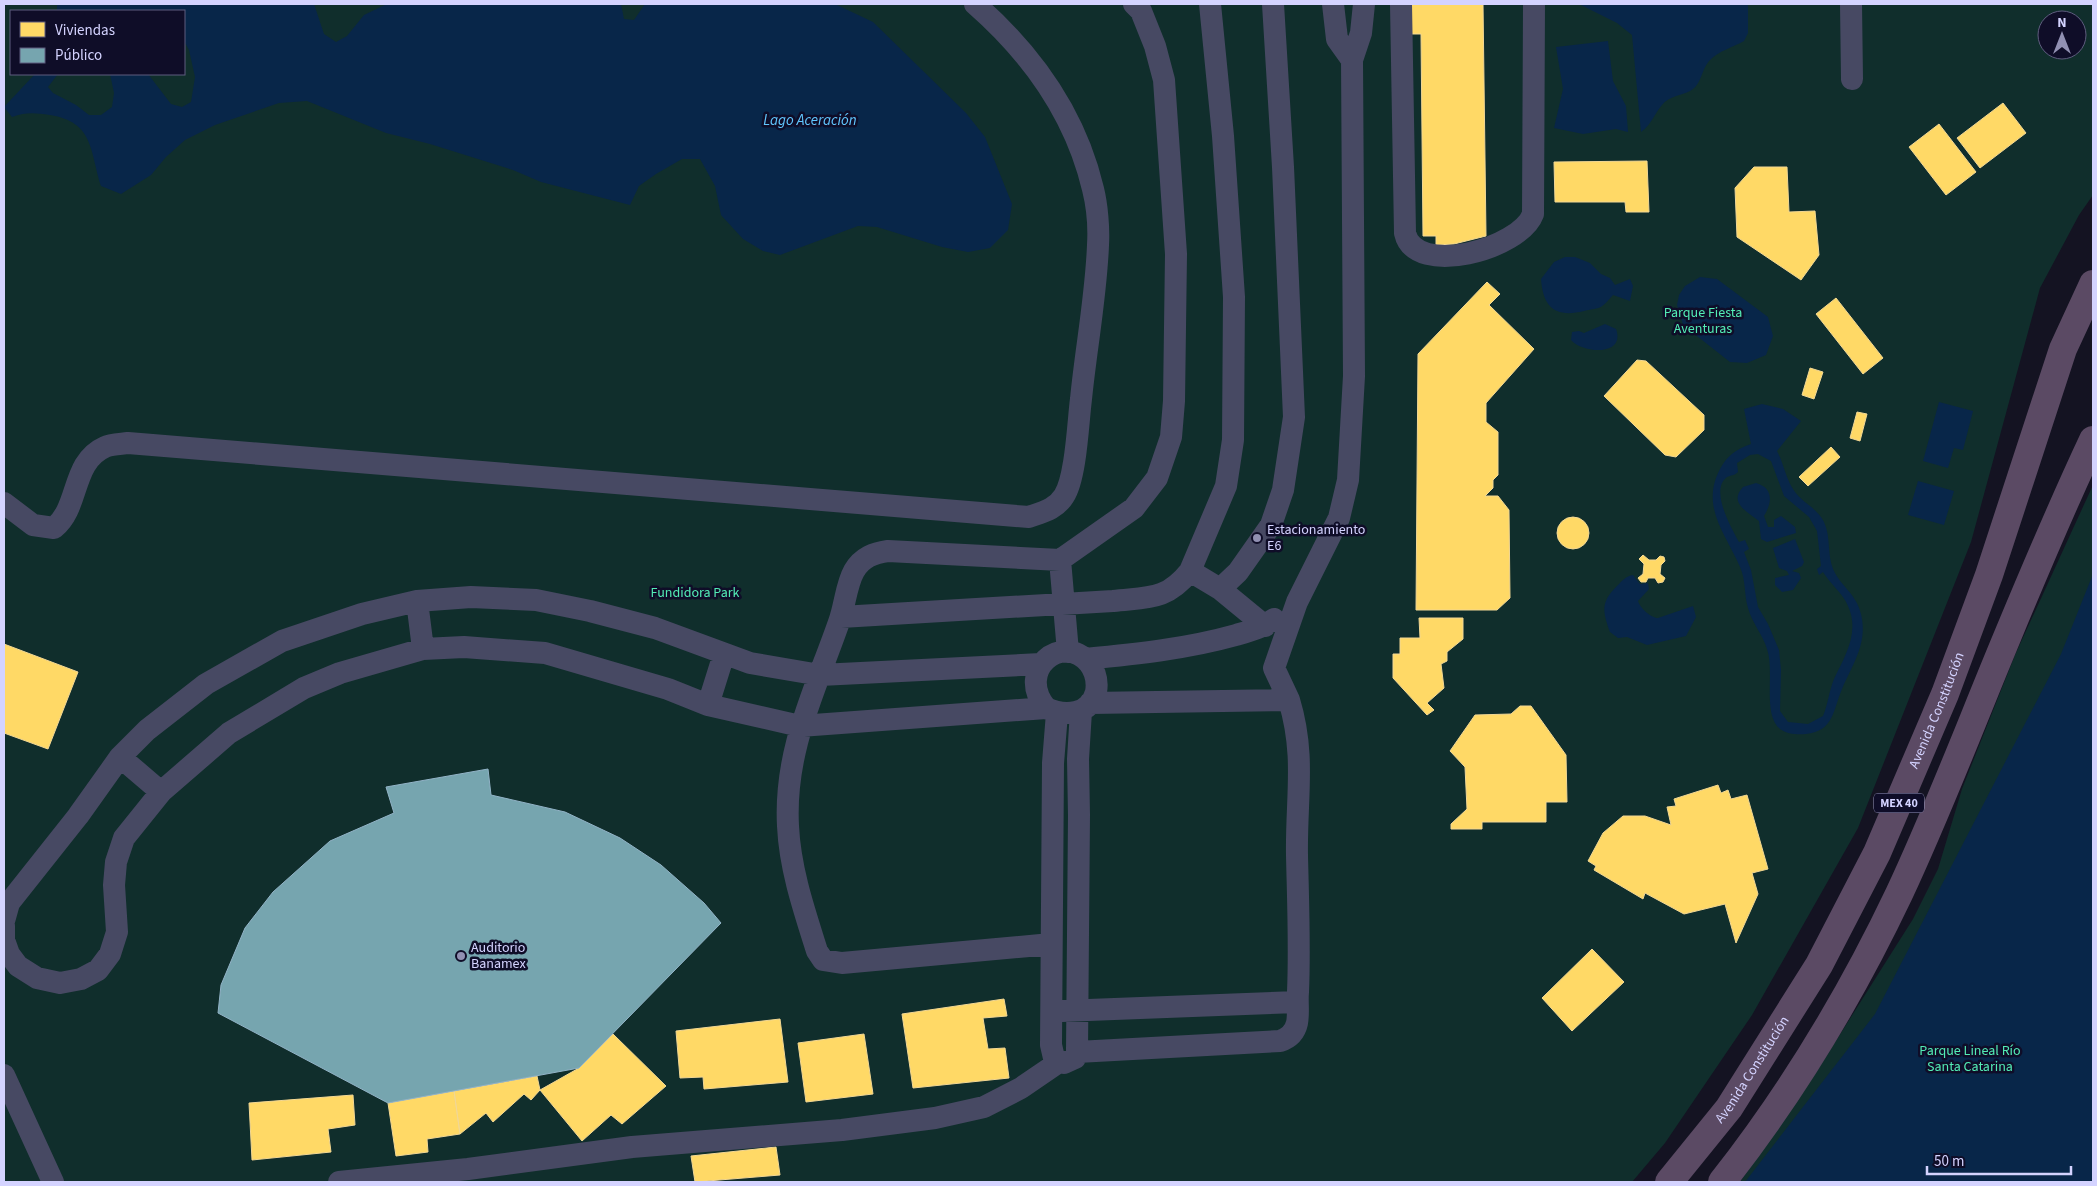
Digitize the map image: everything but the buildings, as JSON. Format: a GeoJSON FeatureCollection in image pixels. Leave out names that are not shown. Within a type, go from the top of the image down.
{"type":"FeatureCollection","features":[{"type":"Feature","properties":{"kind":"highway","name":"Avenida Constitución"},"geometry":{"type":"LineString","coordinates":[[1669,1182],[1728,1108],[1808,982],[1877,854],[1945,694],[1989,575],[2050,384],[2073,324],[2093,284]]}},
{"type":"Feature","properties":{"kind":"highway"},"geometry":{"type":"LineString","coordinates":[[2050,384],[2093,310]]}},
{"type":"Feature","properties":{"kind":"highway","name":"MEX 40"},"geometry":{"type":"LineString","coordinates":[[1722,1182],[1764,1126],[1806,1062],[1868,955],[1898,896],[1926,835],[2008,634],[2093,440]]}},
{"type":"Feature","properties":{"kind":"street"},"geometry":{"type":"LineString","coordinates":[[4,503],[32,525],[54,528],[66,514],[87,461],[105,446],[128,443],[1030,517],[1051,510],[1065,496],[1071,475],[1075,448],[1098,244],[1093,190],[1075,132],[1046,81],[1007,32],[975,4]]}},
{"type":"Feature","properties":{"kind":"street"},"geometry":{"type":"LineString","coordinates":[[1052,944],[842,963],[823,960],[817,951],[794,878],[788,826],[790,770],[800,726],[841,617],[854,571],[864,559],[875,553],[888,551],[1060,560],[1106,530],[1134,508],[1157,478],[1171,437],[1174,402],[1176,254],[1164,80],[1155,46],[1141,12],[1134,4]]}},
{"type":"Feature","properties":{"kind":"street"},"geometry":{"type":"LineString","coordinates":[[841,617],[1112,601],[1153,596],[1172,590],[1190,571],[1226,486],[1233,440],[1234,297],[1223,136],[1210,4]]}},
{"type":"Feature","properties":{"kind":"street"},"geometry":{"type":"LineString","coordinates":[[1220,589],[1238,572],[1271,525],[1283,490],[1294,418],[1283,167],[1273,4]]}},
{"type":"Feature","properties":{"kind":"street"},"geometry":{"type":"LineString","coordinates":[[1333,4],[1337,39],[1352,60]]}},
{"type":"Feature","properties":{"kind":"street"},"geometry":{"type":"LineString","coordinates":[[1297,602],[1265,626],[1206,644],[1160,651],[1050,656],[1041,664],[1036,675],[1035,687],[1038,699],[1052,711],[1051,1053],[1068,1057],[1280,1041],[1288,1038],[1294,1031],[1297,1023],[1300,950],[1297,854],[1301,767],[1297,725],[1289,700],[1274,668],[1297,602],[1339,518],[1348,480],[1354,376],[1352,60],[1347,29],[1347,4]]}},
{"type":"Feature","properties":{"kind":"street"},"geometry":{"type":"LineString","coordinates":[[1352,60],[1361,32],[1364,4]]}},
{"type":"Feature","properties":{"kind":"street"},"geometry":{"type":"LineString","coordinates":[[1401,4],[1405,233],[1407,242],[1418,251],[1438,256],[1481,251],[1499,244],[1529,224],[1534,202],[1534,4]]}},
{"type":"Feature","properties":{"kind":"street"},"geometry":{"type":"LineString","coordinates":[[1851,4],[1852,78]]}},
{"type":"Feature","properties":{"kind":"street"},"geometry":{"type":"LineString","coordinates":[[339,1182],[468,1169],[632,1147],[842,1130],[951,1115],[984,1108],[1021,1088],[1068,1057],[1077,1011],[1078,759],[1086,707],[1096,692],[1097,680],[1093,668],[1076,655],[1063,603],[1060,560]]}},
{"type":"Feature","properties":{"kind":"street"},"geometry":{"type":"LineString","coordinates":[[1190,571],[1220,589],[1265,626]]}},
{"type":"Feature","properties":{"kind":"street"},"geometry":{"type":"LineString","coordinates":[[4,921],[9,903],[78,816],[120,757],[147,730],[206,684],[282,641],[362,614],[417,602],[471,597],[536,600],[590,611],[655,628],[750,663],[820,675],[1041,664]]}},
{"type":"Feature","properties":{"kind":"street"},"geometry":{"type":"LineString","coordinates":[[417,602],[423,649]]}},
{"type":"Feature","properties":{"kind":"street"},"geometry":{"type":"LineString","coordinates":[[4,926],[4,940],[9,954],[18,966],[37,978],[60,983],[81,979],[98,970],[110,954],[117,932],[114,885],[116,862],[124,838],[161,792],[229,733],[304,688],[349,671],[423,649],[464,647],[546,653],[668,689],[708,705],[800,726],[1052,711],[1069,714],[1086,707],[1289,700]]}},
{"type":"Feature","properties":{"kind":"street"},"geometry":{"type":"LineString","coordinates":[[708,705],[724,654]]}},
{"type":"Feature","properties":{"kind":"street"},"geometry":{"type":"LineString","coordinates":[[120,757],[161,792]]}},
{"type":"Feature","properties":{"kind":"street"},"geometry":{"type":"LineString","coordinates":[[1052,1011],[1297,1002]]}},
{"type":"Feature","properties":{"kind":"street"},"geometry":{"type":"LineString","coordinates":[[4,1075],[53,1182]]}},
{"type":"Feature","properties":{"kind":"green space","name":"Fundidora Park"},"geometry":{"type":"Polygon","coordinates":[[[4,4],[2093,4],[2093,195],[2079,215],[2040,288],[1971,542],[1858,828],[1752,1015],[1665,1143],[1632,1182],[4,1182],[4,4]]]}},
{"type":"Feature","properties":{"kind":"green space","name":"Parque Lineal Río Santa Catarina"},"geometry":{"type":"Polygon","coordinates":[[[2093,485],[2093,1182],[1740,1182],[1813,1077],[1913,919],[1938,869],[1962,789],[2015,655],[2093,485]]]}},
{"type":"Feature","properties":{"kind":"water","name":"Lago Aceración"},"geometry":{"type":"Polygon","coordinates":[[[57,4],[314,4],[324,34],[336,42],[347,36],[364,15],[387,4],[621,4],[624,19],[634,20],[645,4],[835,4],[873,22],[966,113],[985,137],[1012,204],[1008,230],[990,248],[968,252],[942,247],[877,227],[858,226],[780,255],[763,251],[743,239],[721,215],[715,186],[700,159],[682,159],[656,174],[639,186],[630,205],[541,182],[513,170],[430,144],[386,133],[307,101],[279,103],[215,125],[185,140],[166,157],[151,175],[121,194],[101,186],[88,140],[83,131],[75,124],[45,114],[35,113],[12,117],[4,107],[34,75],[57,75],[48,87],[53,93],[76,105],[89,115],[101,115],[112,107],[114,93],[110,75],[149,75],[171,104],[182,107],[191,102],[195,77],[189,50],[185,43],[185,10],[57,10],[57,4]]]}},
{"type":"Feature","properties":{"kind":"water"},"geometry":{"type":"Polygon","coordinates":[[[1579,4],[1748,4],[1748,33],[1744,41],[1710,60],[1697,85],[1690,91],[1665,102],[1648,126],[1641,132],[1632,35],[1617,23],[1579,4]]]}},
{"type":"Feature","properties":{"kind":"water"},"geometry":{"type":"Polygon","coordinates":[[[1608,41],[1613,81],[1626,106],[1628,132],[1616,129],[1583,134],[1554,128],[1563,89],[1556,47],[1608,41]]]}},
{"type":"Feature","properties":{"kind":"water"},"geometry":{"type":"Polygon","coordinates":[[[1565,257],[1575,257],[1590,263],[1601,274],[1610,278],[1615,285],[1630,279],[1633,286],[1630,301],[1613,295],[1603,306],[1594,309],[1566,313],[1559,312],[1553,308],[1548,304],[1545,297],[1541,279],[1554,262],[1565,257]]]}},
{"type":"Feature","properties":{"kind":"water"},"geometry":{"type":"Polygon","coordinates":[[[1700,277],[1717,279],[1768,317],[1773,336],[1766,355],[1747,363],[1730,362],[1683,325],[1677,305],[1679,295],[1685,286],[1700,277]]]}},
{"type":"Feature","properties":{"kind":"water"},"geometry":{"type":"Polygon","coordinates":[[[1605,324],[1616,329],[1617,338],[1615,344],[1609,348],[1593,350],[1577,345],[1571,340],[1572,332],[1579,331],[1584,333],[1605,324]]]}},
{"type":"Feature","properties":{"kind":"water"},"geometry":{"type":"Polygon","coordinates":[[[1939,402],[1973,411],[1963,450],[1954,448],[1948,468],[1923,461],[1939,402]]]}},
{"type":"Feature","properties":{"kind":"water"},"geometry":{"type":"Polygon","coordinates":[[[1762,404],[1783,409],[1801,421],[1777,451],[1795,492],[1818,513],[1824,522],[1828,534],[1833,569],[1856,601],[1863,624],[1863,634],[1858,653],[1831,718],[1822,729],[1806,734],[1786,732],[1780,729],[1775,722],[1770,703],[1770,669],[1767,649],[1748,608],[1742,572],[1722,532],[1714,508],[1715,483],[1720,469],[1732,453],[1751,444],[1744,409],[1762,404]],[[1758,454],[1750,455],[1737,463],[1738,472],[1727,477],[1722,483],[1720,491],[1721,500],[1727,519],[1739,542],[1745,540],[1749,549],[1744,552],[1751,570],[1758,607],[1768,624],[1779,650],[1781,670],[1780,711],[1788,722],[1808,724],[1823,716],[1832,684],[1850,644],[1852,634],[1851,616],[1846,601],[1840,593],[1823,572],[1819,575],[1817,569],[1821,566],[1817,531],[1809,517],[1784,496],[1771,461],[1758,454]]]}},
{"type":"Feature","properties":{"kind":"water"},"geometry":{"type":"Polygon","coordinates":[[[1918,481],[1954,491],[1944,525],[1908,515],[1918,481]]]}},
{"type":"Feature","properties":{"kind":"water"},"geometry":{"type":"Polygon","coordinates":[[[1756,483],[1762,485],[1769,492],[1769,506],[1764,516],[1768,527],[1774,527],[1774,520],[1781,516],[1795,527],[1796,533],[1767,542],[1761,539],[1759,521],[1741,507],[1738,498],[1743,487],[1756,483]]]}},
{"type":"Feature","properties":{"kind":"water"},"geometry":{"type":"Polygon","coordinates":[[[1795,539],[1804,562],[1802,566],[1792,571],[1799,573],[1801,578],[1793,590],[1782,592],[1775,585],[1775,578],[1789,575],[1787,571],[1779,568],[1773,548],[1795,539]]]}},
{"type":"Feature","properties":{"kind":"water","name":"Parque Lineal Río Santa Catarina"},"geometry":{"type":"Polygon","coordinates":[[[2093,574],[2093,1182],[1745,1182],[1875,1014],[2061,654],[2093,574]]]}},
{"type":"Feature","properties":{"kind":"water"},"geometry":{"type":"Polygon","coordinates":[[[1633,575],[1640,584],[1648,583],[1649,589],[1638,601],[1643,609],[1652,616],[1658,618],[1693,606],[1696,617],[1686,636],[1647,645],[1627,637],[1618,638],[1610,632],[1604,612],[1608,597],[1621,582],[1633,575]]]}},
{"type":"Feature","properties":{"kind":"place","name":"Estacionamiento E6"},"geometry":{"type":"Point","coordinates":[1257,538]}},
{"type":"Feature","properties":{"kind":"place","name":"Auditorio Banamex"},"geometry":{"type":"Point","coordinates":[461,956]}},
{"type":"Feature","properties":{"kind":"park label","name":"Parque Fiesta Aventuras"},"geometry":{"type":"Point","coordinates":[1703,322]}}]}
